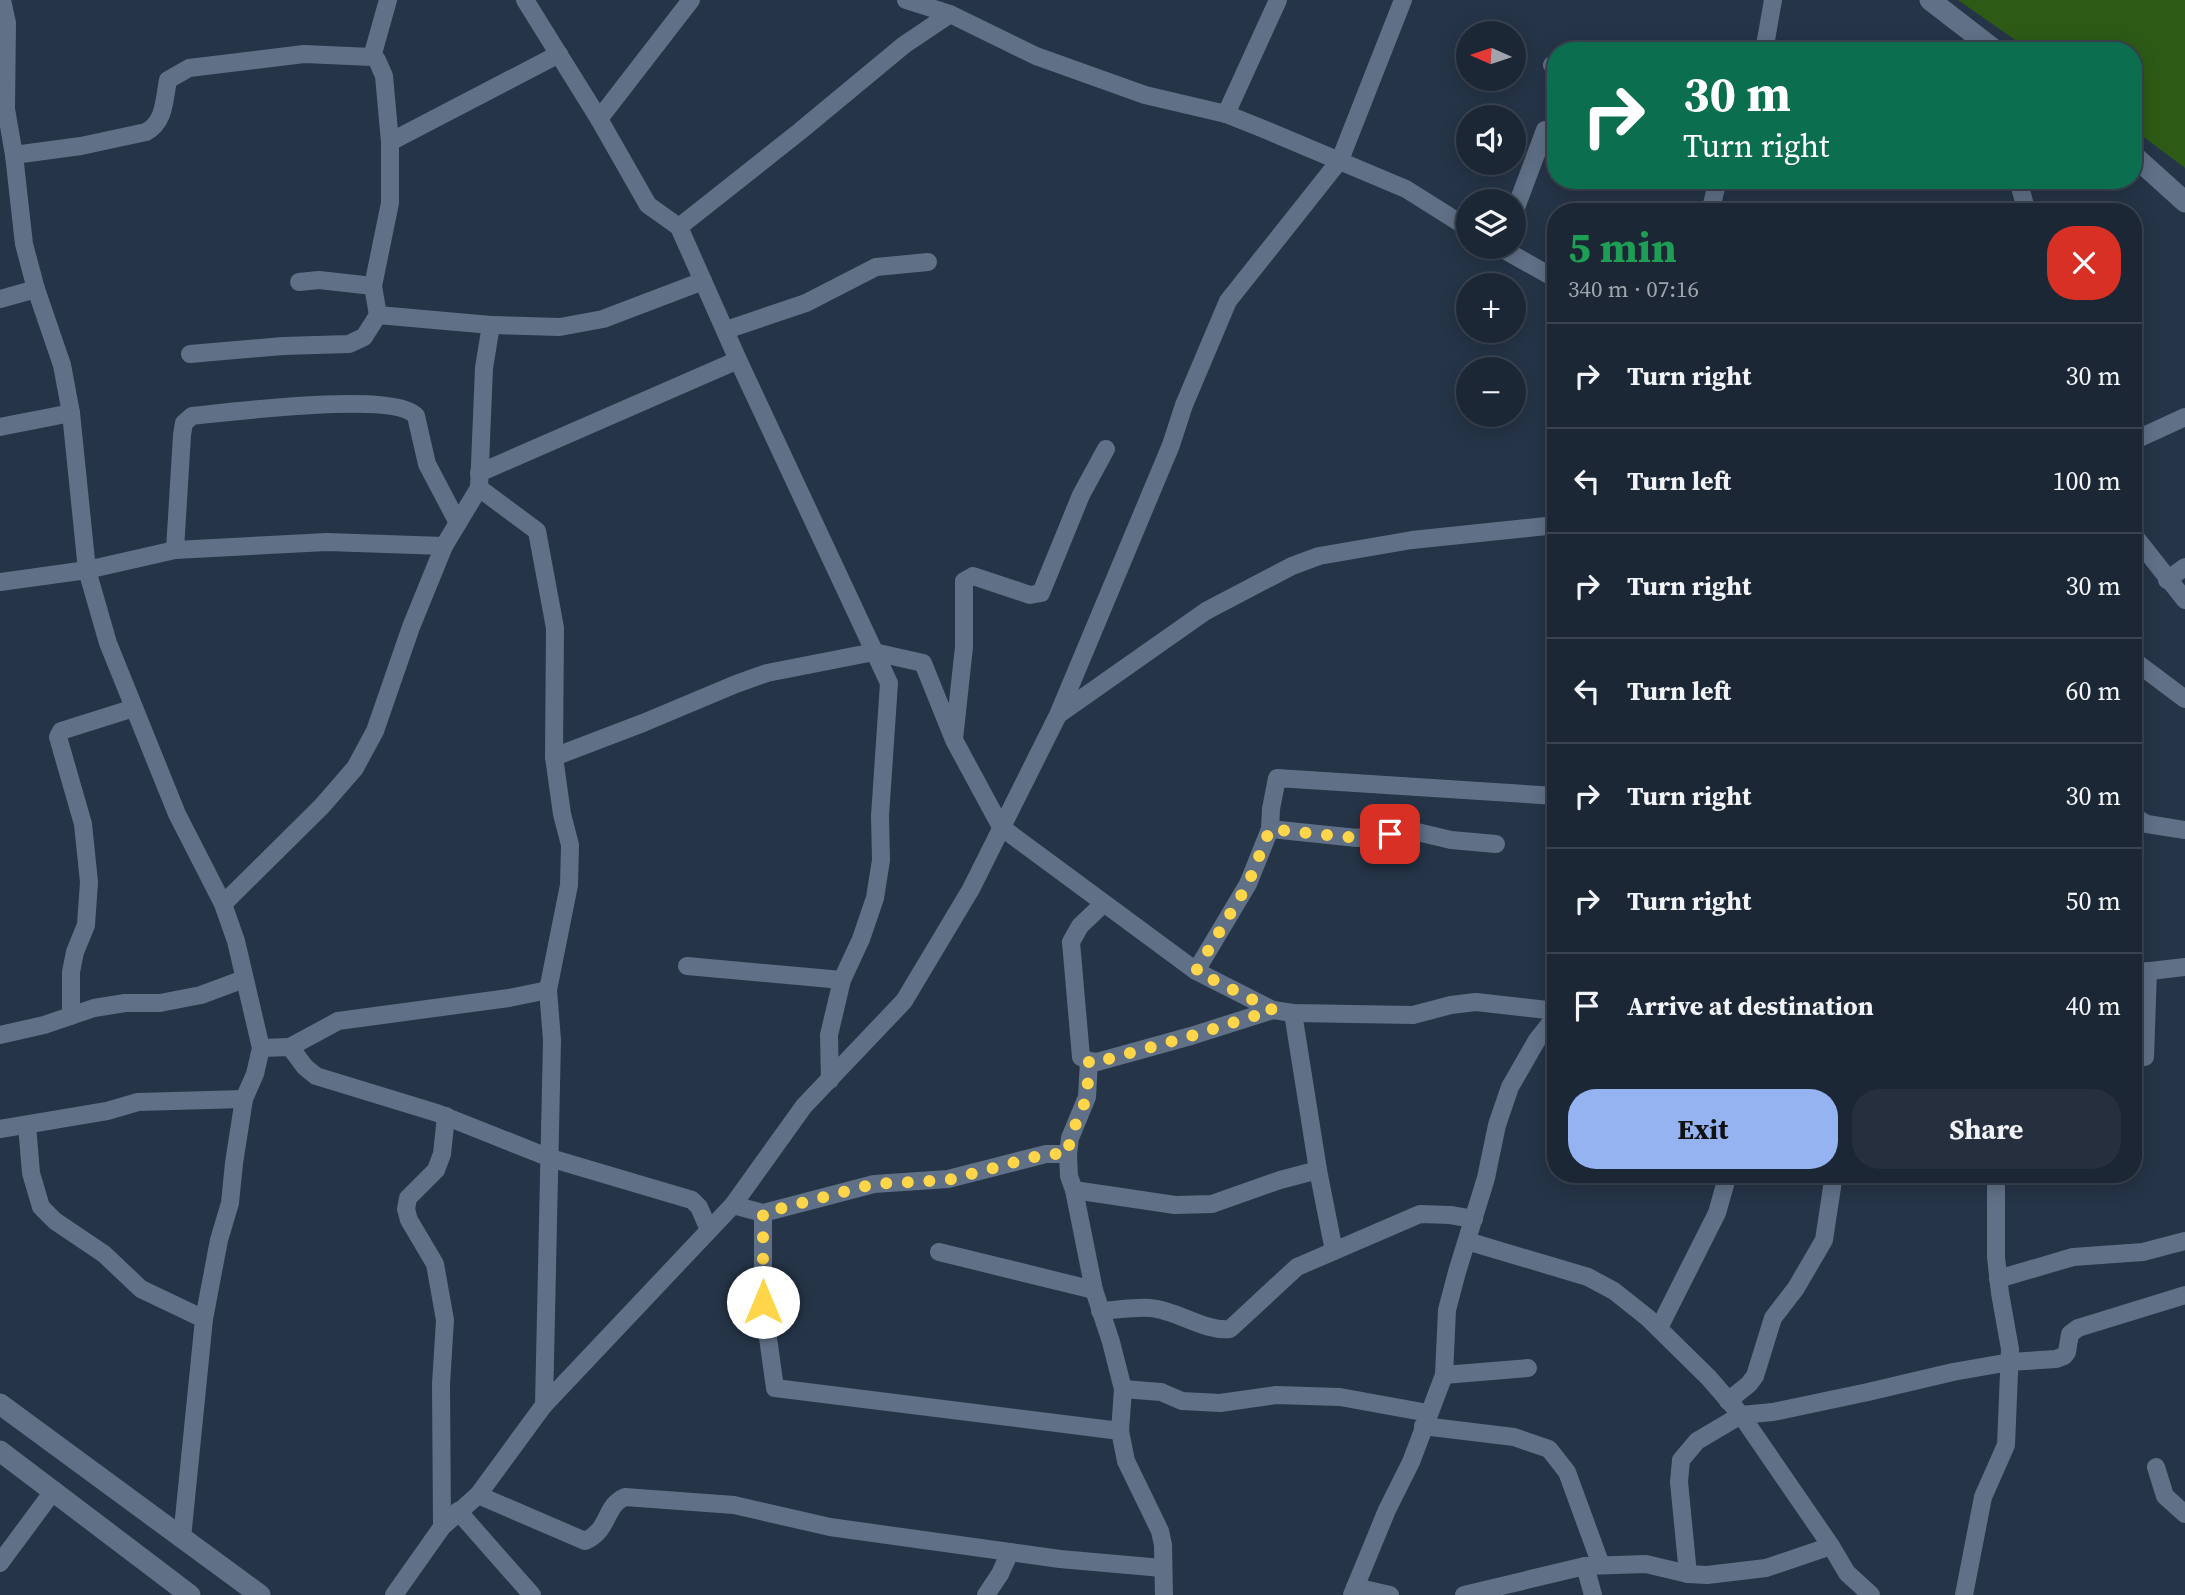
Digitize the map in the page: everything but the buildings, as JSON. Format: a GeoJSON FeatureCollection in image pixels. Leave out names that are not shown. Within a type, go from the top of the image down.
{"type":"FeatureCollection","features":[{"type":"Feature","properties":{"kind":"main road"},"geometry":{"type":"LineString","coordinates":[[1930,0],[1984,42]]}},
{"type":"Feature","properties":{"kind":"main road"},"geometry":{"type":"LineString","coordinates":[[2142,163],[2185,202]]}},
{"type":"Feature","properties":{"kind":"main road"},"geometry":{"type":"LineString","coordinates":[[0,1404],[260,1595]]}},
{"type":"Feature","properties":{"kind":"main road"},"geometry":{"type":"LineString","coordinates":[[0,1451],[186,1594]]}},
{"type":"Feature","properties":{"kind":"street"},"geometry":{"type":"LineString","coordinates":[[2,0],[7,23],[3,110],[15,155],[24,244],[62,365],[71,413],[86,570],[108,643],[177,814],[223,904],[236,941],[261,1048],[255,1074],[244,1099],[233,1163],[230,1203],[219,1240],[204,1319],[182,1538]]}},
{"type":"Feature","properties":{"kind":"street"},"geometry":{"type":"LineString","coordinates":[[372,57],[388,0]]}},
{"type":"Feature","properties":{"kind":"street"},"geometry":{"type":"LineString","coordinates":[[525,0],[599,119],[648,205],[679,227],[738,360],[889,682],[880,816],[881,860],[875,898],[861,939],[842,980],[829,1035],[830,1080]]}},
{"type":"Feature","properties":{"kind":"street"},"geometry":{"type":"LineString","coordinates":[[599,119],[691,0]]}},
{"type":"Feature","properties":{"kind":"street"},"geometry":{"type":"LineString","coordinates":[[906,0],[950,14],[1036,56],[1145,95],[1226,114],[1406,189],[1456,220]]}},
{"type":"Feature","properties":{"kind":"street"},"geometry":{"type":"LineString","coordinates":[[1226,114],[1278,0]]}},
{"type":"Feature","properties":{"kind":"street"},"geometry":{"type":"LineString","coordinates":[[394,1595],[442,1527],[478,1496],[544,1405],[733,1205],[804,1106],[904,1001],[971,889],[1058,715],[1228,301],[1340,160],[1403,0]]}},
{"type":"Feature","properties":{"kind":"street"},"geometry":{"type":"LineString","coordinates":[[1766,42],[1773,0]]}},
{"type":"Feature","properties":{"kind":"street"},"geometry":{"type":"LineString","coordinates":[[679,227],[904,45],[950,14]]}},
{"type":"Feature","properties":{"kind":"street"},"geometry":{"type":"LineString","coordinates":[[15,155],[81,146],[146,132],[156,127],[160,119],[168,80],[176,73],[189,68],[304,54],[372,57],[377,60],[384,76],[390,142],[390,203],[373,286],[379,315],[363,337],[349,344],[283,346],[190,354]]}},
{"type":"Feature","properties":{"kind":"street"},"geometry":{"type":"LineString","coordinates":[[390,142],[559,54]]}},
{"type":"Feature","properties":{"kind":"street"},"geometry":{"type":"LineString","coordinates":[[1523,189],[1545,130]]}},
{"type":"Feature","properties":{"kind":"street"},"geometry":{"type":"LineString","coordinates":[[1521,259],[1547,274]]}},
{"type":"Feature","properties":{"kind":"street"},"geometry":{"type":"LineString","coordinates":[[726,331],[806,303],[876,267],[928,262]]}},
{"type":"Feature","properties":{"kind":"street"},"geometry":{"type":"LineString","coordinates":[[299,282],[319,280],[373,286]]}},
{"type":"Feature","properties":{"kind":"street"},"geometry":{"type":"LineString","coordinates":[[379,315],[491,325],[560,327],[603,319],[704,281]]}},
{"type":"Feature","properties":{"kind":"street"},"geometry":{"type":"LineString","coordinates":[[0,299],[36,289]]}},
{"type":"Feature","properties":{"kind":"street"},"geometry":{"type":"LineString","coordinates":[[223,904],[322,806],[355,768],[375,731],[411,627],[444,546],[479,481],[484,368],[491,325]]}},
{"type":"Feature","properties":{"kind":"street"},"geometry":{"type":"LineString","coordinates":[[479,481],[738,360]]}},
{"type":"Feature","properties":{"kind":"street"},"geometry":{"type":"LineString","coordinates":[[175,550],[184,423],[192,416],[334,402],[407,408],[416,416],[427,464],[458,523]]}},
{"type":"Feature","properties":{"kind":"street"},"geometry":{"type":"LineString","coordinates":[[0,427],[71,413]]}},
{"type":"Feature","properties":{"kind":"street"},"geometry":{"type":"LineString","coordinates":[[2142,437],[2185,417]]}},
{"type":"Feature","properties":{"kind":"street"},"geometry":{"type":"LineString","coordinates":[[954,740],[964,647],[964,581],[973,576],[1030,594],[1041,593],[1081,495],[1106,449]]}},
{"type":"Feature","properties":{"kind":"street"},"geometry":{"type":"LineString","coordinates":[[479,481],[537,531],[555,628],[554,757],[562,814],[570,845],[569,885],[548,990],[552,1040],[544,1405]]}},
{"type":"Feature","properties":{"kind":"street"},"geometry":{"type":"LineString","coordinates":[[1058,715],[1206,611],[1292,566],[1319,556],[1412,540],[1547,526]]}},
{"type":"Feature","properties":{"kind":"street"},"geometry":{"type":"LineString","coordinates":[[0,582],[86,570],[175,550],[327,542],[444,546]]}},
{"type":"Feature","properties":{"kind":"street"},"geometry":{"type":"LineString","coordinates":[[2142,546],[2185,600]]}},
{"type":"Feature","properties":{"kind":"street"},"geometry":{"type":"LineString","coordinates":[[2168,580],[2185,567]]}},
{"type":"Feature","properties":{"kind":"street"},"geometry":{"type":"LineString","coordinates":[[554,757],[746,680],[803,665],[874,652],[923,663],[954,740],[1001,827],[1196,971],[1273,1010],[1293,1013],[1413,1015],[1451,1005],[1476,1002],[1547,1013]]}},
{"type":"Feature","properties":{"kind":"street"},"geometry":{"type":"LineString","coordinates":[[2142,667],[2185,699]]}},
{"type":"Feature","properties":{"kind":"street"},"geometry":{"type":"LineString","coordinates":[[71,1016],[71,972],[75,952],[86,925],[89,882],[83,824],[58,737],[61,731],[134,708]]}},
{"type":"Feature","properties":{"kind":"street"},"geometry":{"type":"LineString","coordinates":[[1196,971],[1248,884],[1270,829],[1277,778],[1547,795]]}},
{"type":"Feature","properties":{"kind":"street"},"geometry":{"type":"LineString","coordinates":[[2142,822],[2185,830]]}},
{"type":"Feature","properties":{"kind":"street"},"geometry":{"type":"LineString","coordinates":[[1270,829],[1357,838],[1413,831],[1451,840],[1496,845]]}},
{"type":"Feature","properties":{"kind":"street"},"geometry":{"type":"LineString","coordinates":[[1103,904],[1080,926],[1071,942],[1081,1057],[1097,1062],[1273,1010]]}},
{"type":"Feature","properties":{"kind":"street"},"geometry":{"type":"LineString","coordinates":[[687,966],[842,980]]}},
{"type":"Feature","properties":{"kind":"street"},"geometry":{"type":"LineString","coordinates":[[2142,972],[2185,967]]}},
{"type":"Feature","properties":{"kind":"street"},"geometry":{"type":"LineString","coordinates":[[0,1035],[125,1003],[160,1003],[201,995],[244,979]]}},
{"type":"Feature","properties":{"kind":"street"},"geometry":{"type":"LineString","coordinates":[[261,1048],[290,1048],[338,1021],[509,998],[548,990]]}},
{"type":"Feature","properties":{"kind":"street"},"geometry":{"type":"LineString","coordinates":[[2142,993],[2145,1057]]}},
{"type":"Feature","properties":{"kind":"street"},"geometry":{"type":"LineString","coordinates":[[1293,1013],[1334,1251]]}},
{"type":"Feature","properties":{"kind":"street"},"geometry":{"type":"LineString","coordinates":[[1390,1595],[1353,1591],[1387,1510],[1411,1462],[1444,1375],[1447,1310],[1486,1178],[1497,1125],[1510,1087],[1547,1026]]}},
{"type":"Feature","properties":{"kind":"street"},"geometry":{"type":"LineString","coordinates":[[290,1048],[316,1076],[446,1116],[550,1158],[692,1200],[699,1207],[709,1230]]}},
{"type":"Feature","properties":{"kind":"street"},"geometry":{"type":"LineString","coordinates":[[1089,1061],[1087,1097],[1070,1138],[1069,1176],[1094,1290],[1123,1389],[1120,1431],[1126,1461],[1160,1531],[1163,1545],[1164,1595]]}},
{"type":"Feature","properties":{"kind":"street"},"geometry":{"type":"LineString","coordinates":[[0,1129],[107,1111],[138,1102],[244,1099]]}},
{"type":"Feature","properties":{"kind":"street"},"geometry":{"type":"LineString","coordinates":[[442,1527],[441,1384],[445,1320],[435,1264],[409,1220],[406,1209],[408,1198],[436,1170],[443,1154],[446,1116]]}},
{"type":"Feature","properties":{"kind":"street"},"geometry":{"type":"LineString","coordinates":[[27,1125],[31,1174],[41,1207],[55,1221],[104,1254],[141,1289],[204,1319]]}},
{"type":"Feature","properties":{"kind":"street"},"geometry":{"type":"LineString","coordinates":[[733,1205],[763,1213],[874,1184],[948,1180],[1046,1154],[1068,1154]]}},
{"type":"Feature","properties":{"kind":"street"},"geometry":{"type":"LineString","coordinates":[[1074,1190],[1175,1205],[1212,1204],[1318,1170]]}},
{"type":"Feature","properties":{"kind":"street"},"geometry":{"type":"LineString","coordinates":[[1659,1328],[1717,1213],[1725,1183]]}},
{"type":"Feature","properties":{"kind":"street"},"geometry":{"type":"LineString","coordinates":[[1728,1401],[1755,1376],[1773,1318],[1796,1288],[1824,1240],[1833,1183]]}},
{"type":"Feature","properties":{"kind":"street"},"geometry":{"type":"LineString","coordinates":[[1964,1595],[1983,1497],[2006,1445],[2010,1349],[1998,1279],[1996,1183]]}},
{"type":"Feature","properties":{"kind":"street"},"geometry":{"type":"LineString","coordinates":[[763,1213],[763,1302],[775,1388],[1120,1431]]}},
{"type":"Feature","properties":{"kind":"street"},"geometry":{"type":"LineString","coordinates":[[1100,1311],[1151,1308],[1190,1318],[1216,1330],[1230,1329],[1297,1267],[1420,1214],[1474,1219]]}},
{"type":"Feature","properties":{"kind":"street"},"geometry":{"type":"LineString","coordinates":[[1467,1241],[1588,1277],[1614,1291],[1659,1328],[1678,1345],[1741,1415],[1847,1573],[1871,1595]]}},
{"type":"Feature","properties":{"kind":"street"},"geometry":{"type":"LineString","coordinates":[[1998,1279],[2073,1257],[2143,1252],[2185,1241]]}},
{"type":"Feature","properties":{"kind":"street"},"geometry":{"type":"LineString","coordinates":[[939,1252],[1094,1290]]}},
{"type":"Feature","properties":{"kind":"street"},"geometry":{"type":"LineString","coordinates":[[1688,1574],[1679,1482],[1681,1460],[1696,1441],[1741,1415],[1773,1412],[1952,1372],[2064,1356],[2070,1334],[2078,1328],[2185,1295]]}},
{"type":"Feature","properties":{"kind":"street"},"geometry":{"type":"LineString","coordinates":[[1444,1375],[1528,1368]]}},
{"type":"Feature","properties":{"kind":"street"},"geometry":{"type":"LineString","coordinates":[[1123,1389],[1161,1392],[1182,1401],[1220,1403],[1276,1395],[1340,1397],[1425,1420],[1514,1437],[1549,1449],[1567,1472],[1593,1565],[1593,1595]]}},
{"type":"Feature","properties":{"kind":"street"},"geometry":{"type":"LineString","coordinates":[[2156,1467],[2165,1496],[2185,1514]]}},
{"type":"Feature","properties":{"kind":"street"},"geometry":{"type":"LineString","coordinates":[[0,1563],[54,1490]]}},
{"type":"Feature","properties":{"kind":"street"},"geometry":{"type":"LineString","coordinates":[[478,1496],[585,1541],[596,1536],[616,1501],[625,1497],[734,1505],[830,1527],[1010,1552],[1162,1568]]}},
{"type":"Feature","properties":{"kind":"street"},"geometry":{"type":"LineString","coordinates":[[458,1511],[532,1595]]}},
{"type":"Feature","properties":{"kind":"street"},"geometry":{"type":"LineString","coordinates":[[1464,1595],[1593,1565],[1646,1564],[1688,1574],[1707,1575],[1766,1568],[1831,1546]]}},
{"type":"Feature","properties":{"kind":"street"},"geometry":{"type":"LineString","coordinates":[[986,1595],[1010,1552]]}},
{"type":"Feature","properties":{"kind":"green space"},"geometry":{"type":"Polygon","coordinates":[[[1958,0],[2185,0],[2185,168],[2142,136],[2142,42],[2018,42],[1958,0]]]}},
{"type":"Feature","properties":{"kind":"route"},"geometry":{"type":"LineString","coordinates":[[763,1302],[763,1213],[874,1184],[948,1180],[1046,1154],[1068,1154],[1070,1138],[1087,1097],[1089,1061],[1097,1062],[1191,1036],[1273,1010],[1196,971],[1248,884],[1270,829],[1357,838],[1390,834]]}}]}
